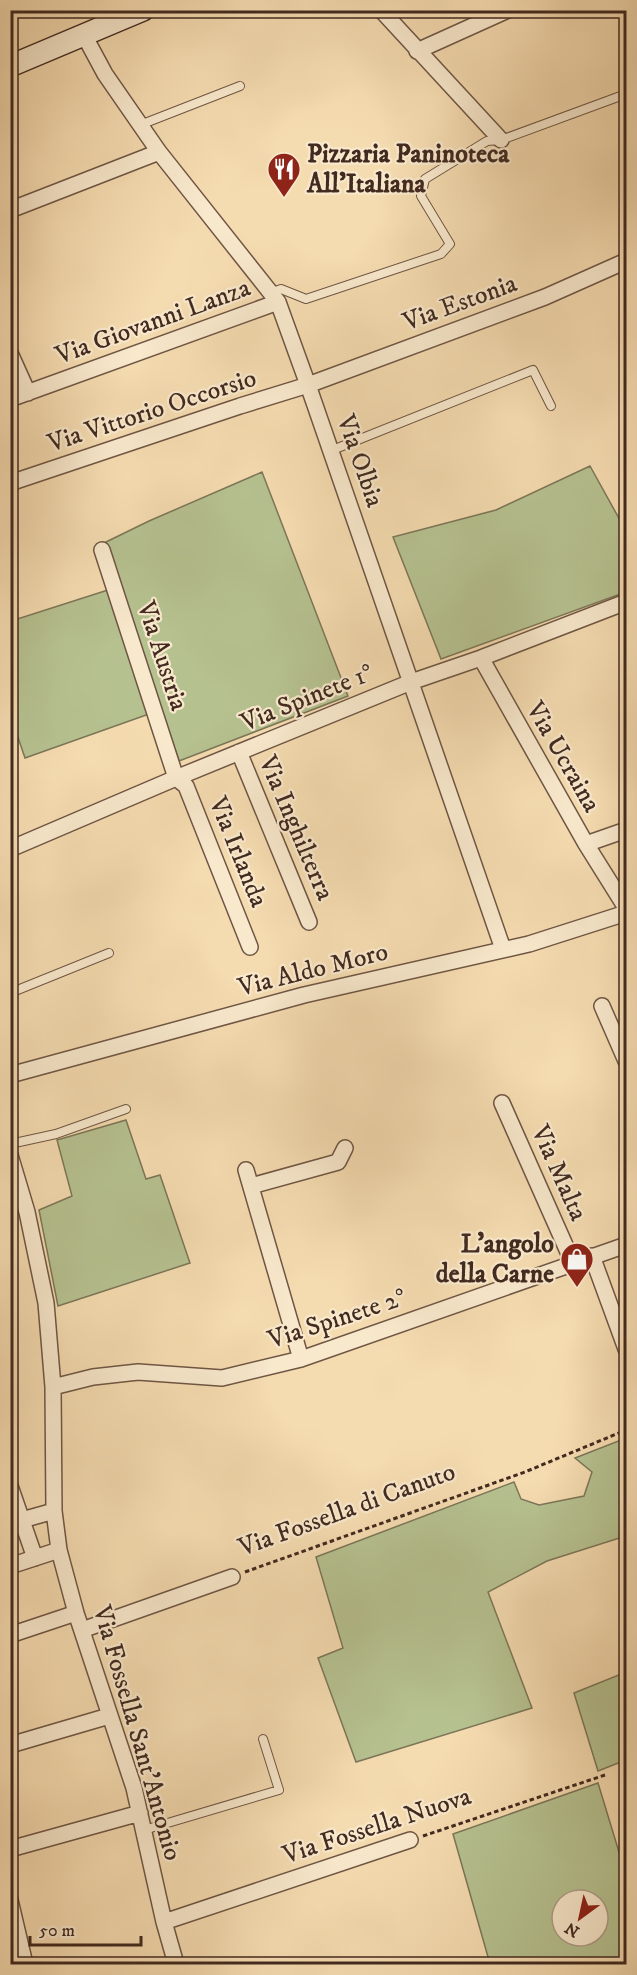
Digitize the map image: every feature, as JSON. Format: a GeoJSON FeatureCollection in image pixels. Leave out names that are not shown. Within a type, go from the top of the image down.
{"type":"FeatureCollection","features":[{"type":"Feature","properties":{"kind":"street"},"geometry":{"type":"LineString","coordinates":[[10,66],[143,10]]}},
{"type":"Feature","properties":{"kind":"street"},"geometry":{"type":"LineString","coordinates":[[381,10],[501,140]]}},
{"type":"Feature","properties":{"kind":"street"},"geometry":{"type":"LineString","coordinates":[[417,51],[508,10]]}},
{"type":"Feature","properties":{"kind":"street","name":"Via Olbia"},"geometry":{"type":"LineString","coordinates":[[84,35],[105,74],[159,152],[274,297],[308,385],[502,949]]}},
{"type":"Feature","properties":{"kind":"street"},"geometry":{"type":"LineString","coordinates":[[10,210],[159,152]]}},
{"type":"Feature","properties":{"kind":"street","name":"Via Estonia"},"geometry":{"type":"LineString","coordinates":[[308,385],[545,297],[627,261]]}},
{"type":"Feature","properties":{"kind":"street","name":"Via Giovanni Lanza"},"geometry":{"type":"LineString","coordinates":[[10,399],[274,297]]}},
{"type":"Feature","properties":{"kind":"street"},"geometry":{"type":"LineString","coordinates":[[10,353],[28,393]]}},
{"type":"Feature","properties":{"kind":"street","name":"Via Vittorio Occorsio"},"geometry":{"type":"LineString","coordinates":[[10,483],[308,385]]}},
{"type":"Feature","properties":{"kind":"street","name":"Via Austria"},"geometry":{"type":"LineString","coordinates":[[102,550],[176,778]]}},
{"type":"Feature","properties":{"kind":"street","name":"Via Spinete 1°"},"geometry":{"type":"LineString","coordinates":[[10,849],[411,682],[625,605]]}},
{"type":"Feature","properties":{"kind":"street","name":"Via Ucraina"},"geometry":{"type":"LineString","coordinates":[[481,658],[586,844],[627,908]]}},
{"type":"Feature","properties":{"kind":"street","name":"Via Inghilterra"},"geometry":{"type":"LineString","coordinates":[[239,752],[309,922]]}},
{"type":"Feature","properties":{"kind":"street","name":"Via Irlanda"},"geometry":{"type":"LineString","coordinates":[[176,778],[186,786],[250,947]]}},
{"type":"Feature","properties":{"kind":"street"},"geometry":{"type":"LineString","coordinates":[[586,844],[627,830]]}},
{"type":"Feature","properties":{"kind":"street","name":"Via Aldo Moro"},"geometry":{"type":"LineString","coordinates":[[10,1075],[304,995],[529,944],[627,913]]}},
{"type":"Feature","properties":{"kind":"street"},"geometry":{"type":"LineString","coordinates":[[602,1006],[627,1061]]}},
{"type":"Feature","properties":{"kind":"street","name":"Via Malta"},"geometry":{"type":"LineString","coordinates":[[502,1103],[573,1263]]}},
{"type":"Feature","properties":{"kind":"street"},"geometry":{"type":"LineString","coordinates":[[251,1186],[338,1162],[345,1148]]}},
{"type":"Feature","properties":{"kind":"street","name":"Via Fossella Sant'Antonio"},"geometry":{"type":"LineString","coordinates":[[10,1155],[27,1212],[46,1303],[53,1387],[54,1511],[59,1550],[76,1613],[140,1812],[164,1922],[176,1965]]}},
{"type":"Feature","properties":{"kind":"street"},"geometry":{"type":"LineString","coordinates":[[246,1170],[302,1359]]}},
{"type":"Feature","properties":{"kind":"street","name":"Via Spinete 2°"},"geometry":{"type":"LineString","coordinates":[[53,1387],[93,1377],[138,1372],[222,1378],[302,1359],[627,1245]]}},
{"type":"Feature","properties":{"kind":"street"},"geometry":{"type":"LineString","coordinates":[[592,1256],[627,1349]]}},
{"type":"Feature","properties":{"kind":"street"},"geometry":{"type":"LineString","coordinates":[[10,1486],[35,1558]]}},
{"type":"Feature","properties":{"kind":"street"},"geometry":{"type":"LineString","coordinates":[[22,1521],[54,1511]]}},
{"type":"Feature","properties":{"kind":"street"},"geometry":{"type":"LineString","coordinates":[[10,1566],[59,1550]]}},
{"type":"Feature","properties":{"kind":"street","name":"Via Fossella di Canuto"},"geometry":{"type":"LineString","coordinates":[[82,1630],[232,1576]]}},
{"type":"Feature","properties":{"kind":"street"},"geometry":{"type":"LineString","coordinates":[[10,1635],[76,1613]]}},
{"type":"Feature","properties":{"kind":"street"},"geometry":{"type":"LineString","coordinates":[[10,1745],[109,1716]]}},
{"type":"Feature","properties":{"kind":"street"},"geometry":{"type":"LineString","coordinates":[[10,1849],[140,1812]]}},
{"type":"Feature","properties":{"kind":"street","name":"Via Fossella Nuova"},"geometry":{"type":"LineString","coordinates":[[164,1922],[410,1840]]}},
{"type":"Feature","properties":{"kind":"street"},"geometry":{"type":"LineString","coordinates":[[10,1900],[25,1965]]}},
{"type":"Feature","properties":{"kind":"lane"},"geometry":{"type":"LineString","coordinates":[[140,125],[220,99],[240,86]]}},
{"type":"Feature","properties":{"kind":"lane"},"geometry":{"type":"LineString","coordinates":[[274,297],[281,289],[306,299],[441,254],[450,244],[420,196],[424,179],[487,141],[501,140],[627,94]]}},
{"type":"Feature","properties":{"kind":"lane"},"geometry":{"type":"LineString","coordinates":[[330,451],[533,370],[551,406]]}},
{"type":"Feature","properties":{"kind":"lane"},"geometry":{"type":"LineString","coordinates":[[10,993],[109,953]]}},
{"type":"Feature","properties":{"kind":"lane"},"geometry":{"type":"LineString","coordinates":[[10,1144],[56,1134],[126,1109]]}},
{"type":"Feature","properties":{"kind":"lane"},"geometry":{"type":"LineString","coordinates":[[144,1830],[279,1790],[263,1739]]}},
{"type":"Feature","properties":{"kind":"path","name":"Via Fossella di Canuto"},"geometry":{"type":"LineString","coordinates":[[232,1576],[525,1472],[627,1430]]}},
{"type":"Feature","properties":{"kind":"path","name":"Via Fossella Nuova"},"geometry":{"type":"LineString","coordinates":[[410,1840],[605,1775]]}},
{"type":"Feature","properties":{"kind":"green space"},"geometry":{"type":"Polygon","coordinates":[[[590,466],[626,531],[626,592],[441,659],[393,537],[496,510],[590,466]]]}},
{"type":"Feature","properties":{"kind":"green space"},"geometry":{"type":"Polygon","coordinates":[[[262,472],[348,696],[179,761],[106,542],[262,472]]]}},
{"type":"Feature","properties":{"kind":"green space"},"geometry":{"type":"Polygon","coordinates":[[[108,590],[149,714],[25,758],[11,717],[11,621],[108,590]]]}},
{"type":"Feature","properties":{"kind":"green space"},"geometry":{"type":"Polygon","coordinates":[[[126,1120],[146,1179],[160,1175],[190,1263],[58,1306],[39,1210],[72,1196],[57,1140],[126,1120]]]}},
{"type":"Feature","properties":{"kind":"green space"},"geometry":{"type":"Polygon","coordinates":[[[626,1438],[626,1536],[547,1561],[488,1592],[532,1708],[356,1762],[318,1658],[343,1648],[316,1557],[514,1482],[521,1499],[539,1505],[584,1496],[592,1472],[575,1458],[626,1438]]]}},
{"type":"Feature","properties":{"kind":"green space"},"geometry":{"type":"Polygon","coordinates":[[[626,1672],[626,1760],[598,1771],[574,1693],[626,1672]]]}},
{"type":"Feature","properties":{"kind":"green space"},"geometry":{"type":"Polygon","coordinates":[[[598,1783],[626,1875],[626,1964],[490,1964],[453,1834],[598,1783]]]}},
{"type":"Feature","properties":{"kind":"place","name":"Pizzaria Paninoteca All'Italiana"},"geometry":{"type":"Point","coordinates":[284,198]}},
{"type":"Feature","properties":{"kind":"place","name":"L'angolo della Carne"},"geometry":{"type":"Point","coordinates":[577,1288]}}]}
